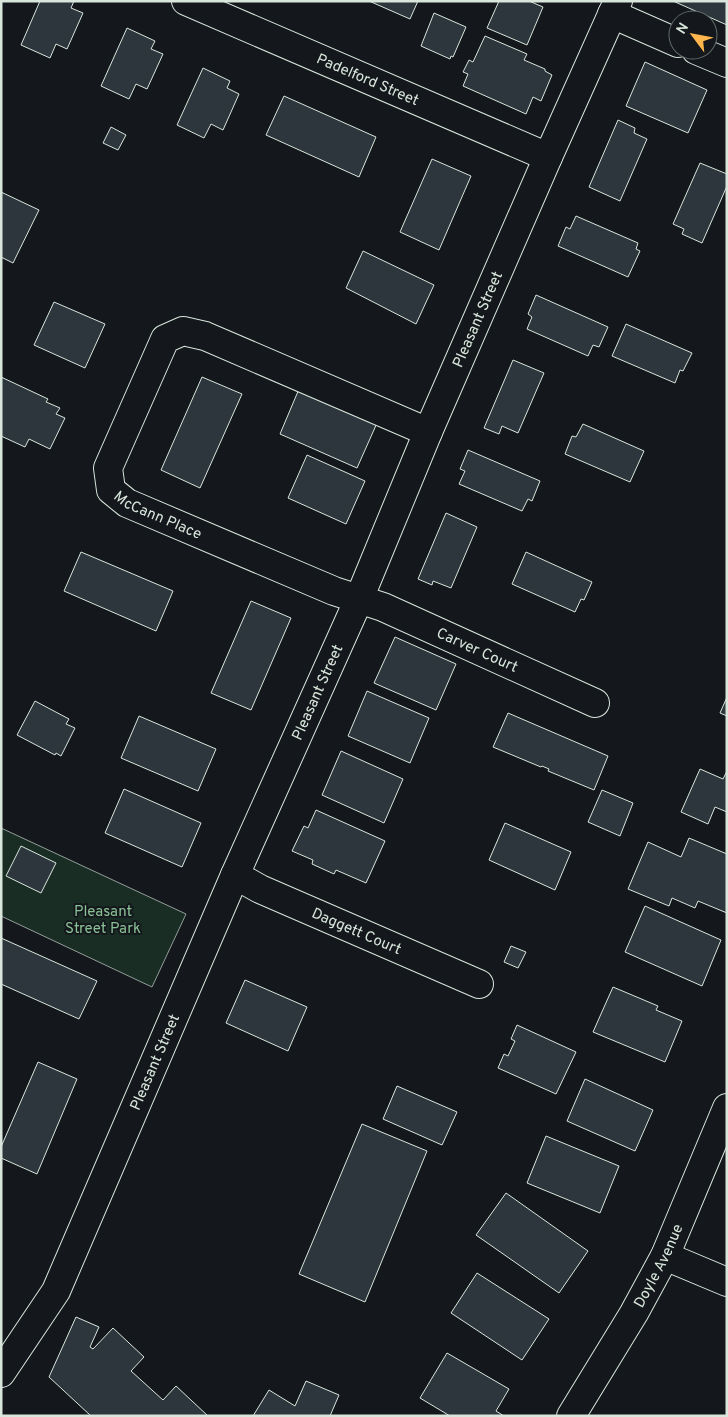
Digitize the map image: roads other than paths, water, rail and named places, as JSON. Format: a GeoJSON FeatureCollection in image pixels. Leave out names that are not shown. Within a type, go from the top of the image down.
{"type":"FeatureCollection","features":[{"type":"Feature","properties":{"kind":"street","name":"Padelford Street"},"geometry":{"type":"LineString","coordinates":[[186,1],[548,157]]}},
{"type":"Feature","properties":{"kind":"street","name":"Pleasant Street"},"geometry":{"type":"LineString","coordinates":[[1,1373],[56,1291],[235,875],[359,599],[428,432],[615,8]]}},
{"type":"Feature","properties":{"kind":"street"},"geometry":{"type":"LineString","coordinates":[[615,8],[668,37]]}},
{"type":"Feature","properties":{"kind":"street","name":"McCann Place"},"geometry":{"type":"LineString","coordinates":[[359,599],[334,591],[127,503],[111,490],[108,468],[165,339],[184,331],[205,336],[428,432]]}},
{"type":"Feature","properties":{"kind":"street","name":"Carver Court"},"geometry":{"type":"LineString","coordinates":[[359,599],[383,607],[595,703]]}},
{"type":"Feature","properties":{"kind":"street","name":"Daggett Court"},"geometry":{"type":"LineString","coordinates":[[235,875],[260,889],[479,984]]}},
{"type":"Feature","properties":{"kind":"street","name":"Doyle Avenue"},"geometry":{"type":"LineString","coordinates":[[571,1416],[634,1313],[665,1256],[727,1108]]}},
{"type":"Feature","properties":{"kind":"street"},"geometry":{"type":"LineString","coordinates":[[665,1256],[727,1282]]}},
{"type":"Feature","properties":{"kind":"park label","name":"Pleasant Street Park"},"geometry":{"type":"Point","coordinates":[103,920]}}]}
